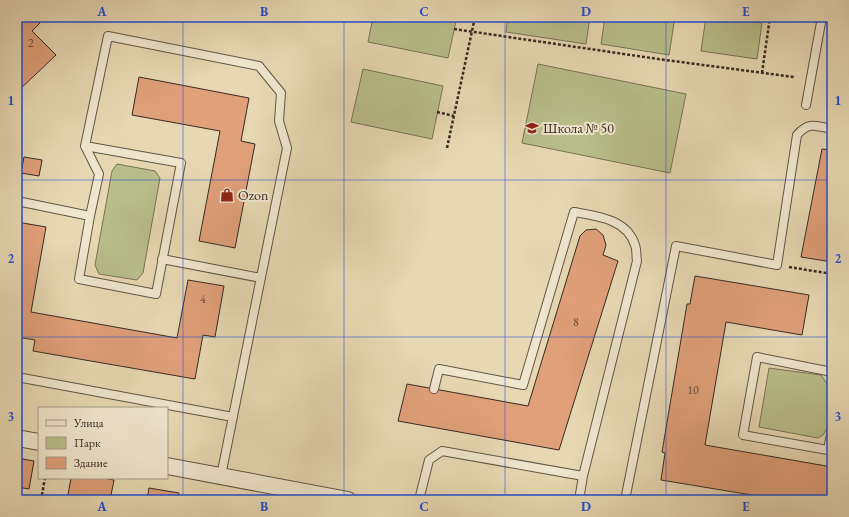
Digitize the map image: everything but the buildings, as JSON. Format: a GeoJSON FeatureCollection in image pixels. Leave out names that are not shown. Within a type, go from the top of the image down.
{"type":"FeatureCollection","features":[{"type":"Feature","properties":{"kind":"street"},"geometry":{"type":"LineString","coordinates":[[17,438],[38,442]]}},
{"type":"Feature","properties":{"kind":"street"},"geometry":{"type":"LineString","coordinates":[[168,466],[348,500]]}},
{"type":"Feature","properties":{"kind":"lane"},"geometry":{"type":"LineString","coordinates":[[806,105],[822,17]]}},
{"type":"Feature","properties":{"kind":"lane"},"geometry":{"type":"LineString","coordinates":[[85,146],[181,163],[156,294],[78,279],[99,174],[85,146],[108,36],[259,66],[281,93],[279,121],[287,148],[221,476]]}},
{"type":"Feature","properties":{"kind":"lane"},"geometry":{"type":"LineString","coordinates":[[625,500],[676,246],[777,265],[797,135],[803,128],[810,124],[832,129]]}},
{"type":"Feature","properties":{"kind":"lane"},"geometry":{"type":"LineString","coordinates":[[17,201],[90,216]]}},
{"type":"Feature","properties":{"kind":"lane"},"geometry":{"type":"LineString","coordinates":[[434,389],[440,369],[523,385],[574,212],[612,220],[628,231],[635,245],[637,261],[583,476],[579,500]]}},
{"type":"Feature","properties":{"kind":"lane"},"geometry":{"type":"LineString","coordinates":[[162,259],[261,278]]}},
{"type":"Feature","properties":{"kind":"lane"},"geometry":{"type":"LineString","coordinates":[[832,372],[756,357],[744,435],[828,450],[832,429]]}},
{"type":"Feature","properties":{"kind":"lane"},"geometry":{"type":"LineString","coordinates":[[17,377],[233,417]]}},
{"type":"Feature","properties":{"kind":"lane"},"geometry":{"type":"LineString","coordinates":[[419,500],[429,460],[442,451],[583,476]]}},
{"type":"Feature","properties":{"kind":"path"},"geometry":{"type":"LineString","coordinates":[[447,148],[474,17]]}},
{"type":"Feature","properties":{"kind":"path"},"geometry":{"type":"LineString","coordinates":[[762,73],[770,17]]}},
{"type":"Feature","properties":{"kind":"path"},"geometry":{"type":"LineString","coordinates":[[454,29],[794,77]]}},
{"type":"Feature","properties":{"kind":"path"},"geometry":{"type":"LineString","coordinates":[[437,112],[454,116]]}},
{"type":"Feature","properties":{"kind":"path"},"geometry":{"type":"LineString","coordinates":[[777,265],[832,274]]}},
{"type":"Feature","properties":{"kind":"path"},"geometry":{"type":"LineString","coordinates":[[41,500],[46,479]]}},
{"type":"Feature","properties":{"kind":"green space"},"geometry":{"type":"Polygon","coordinates":[[[373,17],[457,17],[448,58],[368,42],[373,17]]]}},
{"type":"Feature","properties":{"kind":"green space"},"geometry":{"type":"Polygon","coordinates":[[[508,17],[590,17],[586,44],[506,32],[508,17]]]}},
{"type":"Feature","properties":{"kind":"green space"},"geometry":{"type":"Polygon","coordinates":[[[605,17],[675,17],[669,55],[601,44],[605,17]]]}},
{"type":"Feature","properties":{"kind":"green space"},"geometry":{"type":"Polygon","coordinates":[[[706,17],[762,23],[757,59],[701,51],[706,17]]]}},
{"type":"Feature","properties":{"kind":"green space"},"geometry":{"type":"Polygon","coordinates":[[[538,64],[686,94],[670,173],[522,143],[538,64]]]}},
{"type":"Feature","properties":{"kind":"green space"},"geometry":{"type":"Polygon","coordinates":[[[363,69],[443,86],[432,139],[351,122],[363,69]]]}},
{"type":"Feature","properties":{"kind":"green space"},"geometry":{"type":"Polygon","coordinates":[[[117,164],[155,171],[160,178],[143,273],[137,280],[99,274],[95,265],[112,171],[117,164]]]}},
{"type":"Feature","properties":{"kind":"green space"},"geometry":{"type":"Polygon","coordinates":[[[769,368],[821,375],[831,390],[829,426],[823,435],[818,438],[759,427],[769,368]]]}},
{"type":"Feature","properties":{"kind":"place","name":"Школа № 50"},"geometry":{"type":"Point","coordinates":[532,128]}},
{"type":"Feature","properties":{"kind":"place","name":"Ozon"},"geometry":{"type":"Point","coordinates":[227,195]}}]}
